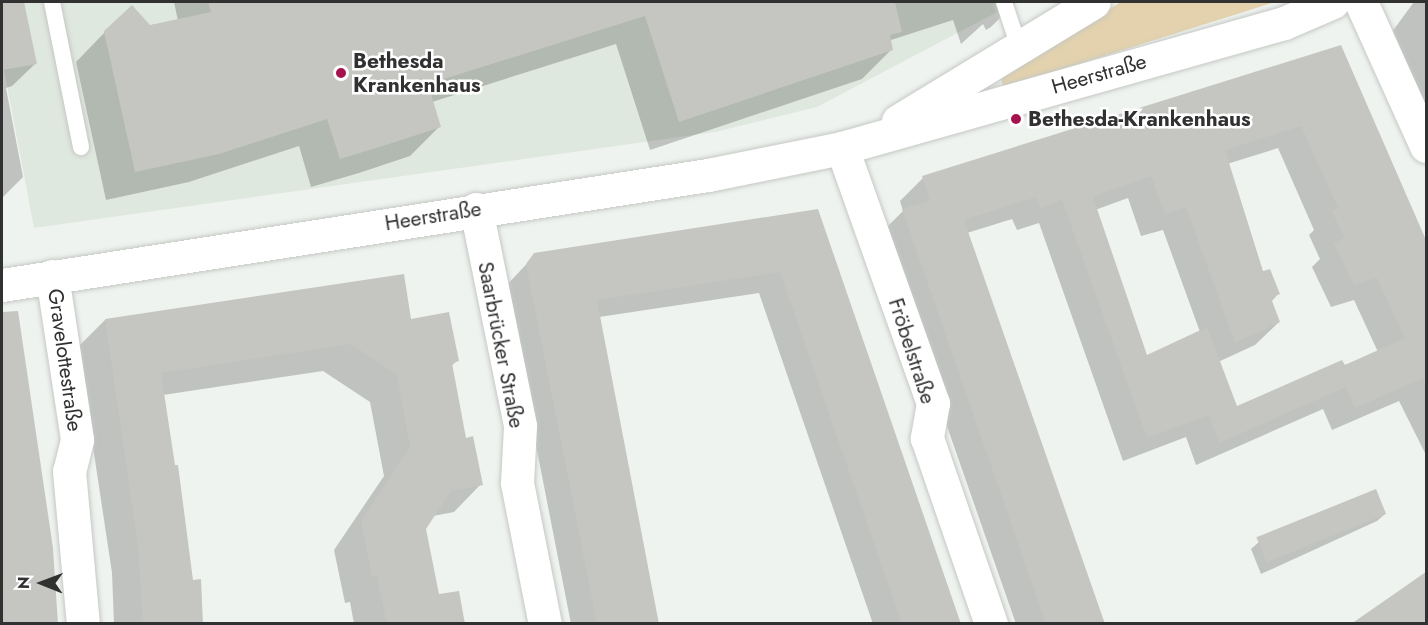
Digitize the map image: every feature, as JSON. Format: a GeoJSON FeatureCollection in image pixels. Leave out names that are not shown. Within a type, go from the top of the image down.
{"type":"FeatureCollection","features":[{"type":"Feature","properties":{"kind":"street","name":"Heerstraße"},"geometry":{"type":"LineString","coordinates":[[853,145],[1094,2]]}},
{"type":"Feature","properties":{"kind":"street","name":"Heerstraße"},"geometry":{"type":"LineString","coordinates":[[2,285],[476,209],[708,175],[853,145],[1284,23],[1333,2]]}},
{"type":"Feature","properties":{"kind":"street"},"geometry":{"type":"LineString","coordinates":[[1361,2],[1426,146]]}},
{"type":"Feature","properties":{"kind":"street","name":"Fröbelstraße"},"geometry":{"type":"LineString","coordinates":[[853,145],[933,403],[927,438],[991,624]]}},
{"type":"Feature","properties":{"kind":"street","name":"Saarbrücker Straße"},"geometry":{"type":"LineString","coordinates":[[476,209],[519,426],[517,483],[545,624]]}},
{"type":"Feature","properties":{"kind":"street","name":"Gravelottestraße"},"geometry":{"type":"LineString","coordinates":[[52,276],[77,440],[69,471],[83,624]]}},
{"type":"Feature","properties":{"kind":"lane"},"geometry":{"type":"LineString","coordinates":[[52,2],[81,147]]}},
{"type":"Feature","properties":{"kind":"lane"},"geometry":{"type":"LineString","coordinates":[[1004,2],[1019,46]]}},
{"type":"Feature","properties":{"kind":"shaded area"},"geometry":{"type":"Polygon","coordinates":[[[2,2],[1016,2],[817,107],[715,132],[34,228],[2,59],[2,2]]]}},
{"type":"Feature","properties":{"kind":"shaded area"},"geometry":{"type":"Polygon","coordinates":[[[1121,2],[1275,2],[1006,87],[1002,84],[1001,73],[1121,2]]]}},
{"type":"Feature","properties":{"kind":"building"},"geometry":{"type":"Polygon","coordinates":[[[2,2],[24,2],[37,64],[2,70],[2,2]]]}},
{"type":"Feature","properties":{"kind":"building","name":"Bethesda Krankenhaus"},"geometry":{"type":"Polygon","coordinates":[[[208,2],[895,2],[902,32],[890,35],[893,50],[679,122],[645,16],[428,84],[441,127],[340,159],[327,119],[219,154],[135,172],[104,31],[132,5],[150,25],[211,12],[208,2]]]}},
{"type":"Feature","properties":{"kind":"building"},"geometry":{"type":"Polygon","coordinates":[[[1341,45],[1426,240],[1426,385],[1423,378],[1355,408],[1346,387],[1219,443],[1209,415],[1147,438],[1062,200],[1040,208],[1036,197],[964,220],[1105,624],[1046,624],[902,209],[930,201],[922,176],[1341,45]],[[1301,126],[1225,150],[1263,271],[1270,269],[1280,294],[1271,298],[1280,322],[1235,343],[1186,207],[1165,214],[1151,176],[1093,197],[1147,355],[1207,327],[1237,406],[1342,360],[1345,365],[1405,338],[1377,278],[1354,285],[1334,243],[1344,238],[1332,211],[1338,208],[1301,126]]]}},
{"type":"Feature","properties":{"kind":"building"},"geometry":{"type":"Polygon","coordinates":[[[818,209],[961,624],[902,624],[780,272],[597,300],[659,624],[597,624],[526,264],[534,253],[818,209]]]}},
{"type":"Feature","properties":{"kind":"building"},"geometry":{"type":"Polygon","coordinates":[[[404,274],[411,319],[449,312],[459,361],[452,363],[466,438],[473,436],[483,485],[451,491],[426,529],[439,594],[459,591],[465,624],[387,624],[377,576],[372,577],[361,521],[410,447],[397,375],[351,344],[161,373],[175,465],[178,465],[193,580],[201,579],[203,624],[143,624],[138,545],[105,319],[404,274]]]}},
{"type":"Feature","properties":{"kind":"building"},"geometry":{"type":"Polygon","coordinates":[[[18,311],[53,548],[58,624],[2,624],[2,312],[18,311]]]}},
{"type":"Feature","properties":{"kind":"building"},"geometry":{"type":"Polygon","coordinates":[[[1376,489],[1386,514],[1267,562],[1256,537],[1376,489]]]}},
{"type":"Feature","properties":{"kind":"building"},"geometry":{"type":"Polygon","coordinates":[[[1426,572],[1426,624],[1351,624],[1426,572]]]}},
{"type":"Feature","properties":{"kind":"place","name":"Bethesda Krankenhaus"},"geometry":{"type":"Point","coordinates":[341,73]}},
{"type":"Feature","properties":{"kind":"place","name":"Bethesda-Krankenhaus"},"geometry":{"type":"Point","coordinates":[1016,119]}}]}
